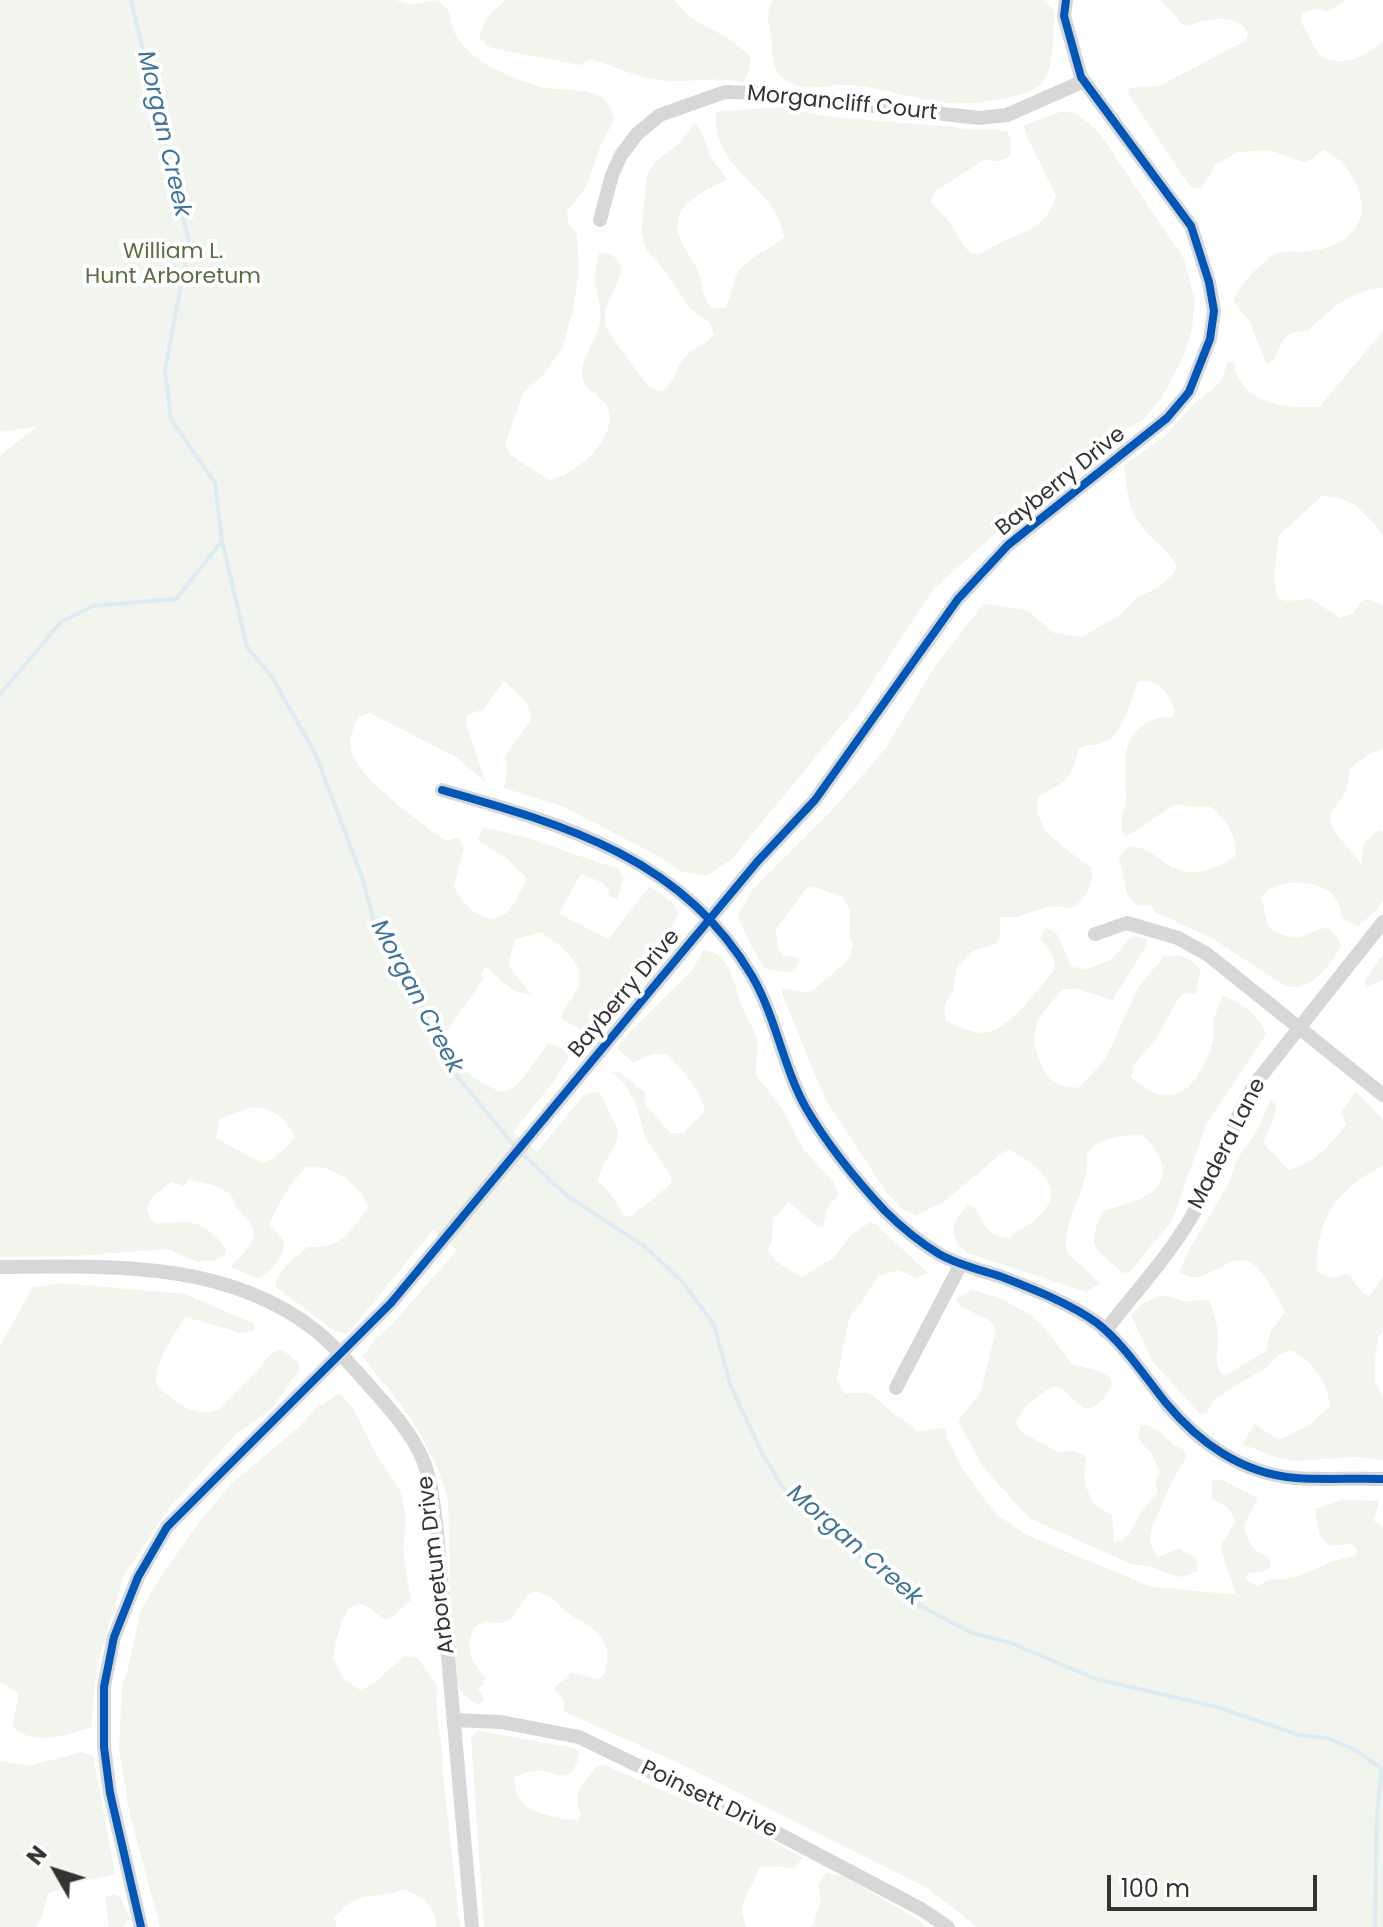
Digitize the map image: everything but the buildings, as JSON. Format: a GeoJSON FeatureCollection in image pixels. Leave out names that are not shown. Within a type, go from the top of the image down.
{"type":"FeatureCollection","features":[{"type":"Feature","properties":{"kind":"street"},"geometry":{"type":"LineString","coordinates":[[1066,0],[1064,16],[1084,81]]}},
{"type":"Feature","properties":{"kind":"street","name":"Bayberry Drive"},"geometry":{"type":"LineString","coordinates":[[141,1927],[110,1793],[104,1747],[104,1687],[114,1637],[138,1577],[167,1527],[391,1303],[757,862],[815,800],[958,599],[1008,545],[1167,418],[1189,392],[1210,339],[1214,311],[1209,282],[1191,226],[1084,81]]}},
{"type":"Feature","properties":{"kind":"street","name":"Morgancliff Court"},"geometry":{"type":"LineString","coordinates":[[600,220],[609,181],[621,155],[637,134],[660,115],[713,95],[725,92],[762,93],[979,118],[1007,115],[1084,81]]}},
{"type":"Feature","properties":{"kind":"street"},"geometry":{"type":"LineString","coordinates":[[442,790],[512,810],[627,855],[659,875],[709,921],[753,977],[806,1107],[835,1149],[887,1213],[938,1253],[1059,1302],[1096,1323],[1189,1429],[1232,1459],[1259,1471],[1295,1478],[1383,1479]]}},
{"type":"Feature","properties":{"kind":"street","name":"Madera Lane"},"geometry":{"type":"LineString","coordinates":[[1105,1331],[1181,1233],[1197,1207],[1248,1095],[1383,922]]}},
{"type":"Feature","properties":{"kind":"street"},"geometry":{"type":"LineString","coordinates":[[1095,934],[1127,923],[1178,938],[1207,954],[1383,1095]]}},
{"type":"Feature","properties":{"kind":"street"},"geometry":{"type":"LineString","coordinates":[[896,1388],[961,1264]]}},
{"type":"Feature","properties":{"kind":"street","name":"Arboretum Drive"},"geometry":{"type":"LineString","coordinates":[[0,1267],[154,1269],[236,1287],[266,1300],[316,1330],[393,1413],[414,1442],[424,1462],[432,1492],[437,1532],[472,1927]]}},
{"type":"Feature","properties":{"kind":"street","name":"Poinsett Drive"},"geometry":{"type":"LineString","coordinates":[[454,1720],[501,1722],[579,1737],[777,1833],[921,1909],[948,1927]]}},
{"type":"Feature","properties":{"kind":"green space","name":"William L. Hunt Arboretum"},"geometry":{"type":"Polygon","coordinates":[[[0,0],[395,0],[410,4],[437,0],[448,10],[460,41],[489,66],[533,85],[584,91],[603,98],[614,120],[586,187],[567,212],[568,224],[577,233],[579,271],[573,310],[562,349],[543,375],[523,393],[505,445],[512,456],[549,480],[570,472],[591,455],[600,445],[609,422],[607,405],[589,390],[582,373],[600,321],[595,280],[599,253],[612,254],[621,265],[605,313],[606,325],[650,387],[662,391],[671,382],[686,355],[714,335],[710,323],[688,307],[665,271],[646,249],[641,232],[647,175],[655,162],[677,145],[695,123],[711,158],[727,179],[699,194],[679,216],[680,238],[696,268],[711,308],[725,308],[738,272],[784,237],[779,219],[769,204],[723,148],[717,132],[716,112],[779,107],[831,117],[1008,131],[1010,157],[998,161],[984,160],[936,191],[931,202],[950,222],[971,254],[984,252],[1034,227],[1052,207],[1056,196],[1024,125],[1063,111],[1077,114],[1098,131],[1184,259],[1195,301],[1185,353],[1163,396],[1144,419],[1096,448],[1057,477],[933,590],[855,709],[732,859],[707,876],[682,872],[658,856],[564,807],[504,788],[505,756],[531,720],[527,702],[504,681],[484,709],[467,715],[467,727],[486,783],[456,757],[370,713],[358,717],[351,736],[351,748],[364,773],[391,799],[446,841],[459,837],[464,849],[454,887],[463,901],[483,917],[498,917],[506,913],[527,879],[509,860],[477,840],[483,828],[517,835],[618,868],[624,877],[617,899],[608,896],[609,889],[601,882],[581,874],[559,914],[608,939],[650,886],[673,903],[679,914],[656,955],[587,1033],[562,1019],[563,1011],[579,982],[576,965],[565,950],[541,933],[515,939],[509,962],[531,994],[512,989],[485,966],[481,976],[484,978],[445,1034],[441,1048],[484,1084],[503,1091],[522,1080],[548,1044],[563,1050],[569,1058],[513,1132],[537,1152],[583,1096],[599,1093],[618,1133],[598,1181],[612,1195],[625,1217],[633,1215],[671,1184],[671,1177],[645,1137],[635,1101],[623,1082],[611,1072],[618,1071],[645,1092],[645,1105],[671,1133],[683,1133],[705,1112],[690,1080],[666,1054],[652,1054],[633,1063],[617,1048],[693,969],[703,950],[721,958],[731,973],[756,1036],[757,1076],[783,1110],[803,1149],[833,1181],[839,1194],[828,1207],[823,1227],[815,1225],[788,1201],[773,1218],[772,1241],[768,1249],[778,1262],[802,1277],[833,1258],[851,1235],[870,1222],[876,1224],[928,1273],[916,1278],[899,1270],[878,1276],[849,1318],[837,1379],[844,1393],[871,1395],[918,1431],[946,1428],[961,1466],[996,1514],[1027,1535],[1149,1586],[1236,1595],[1220,1547],[1235,1522],[1230,1510],[1212,1498],[1212,1481],[1220,1479],[1258,1498],[1244,1525],[1251,1545],[1268,1557],[1271,1564],[1268,1570],[1247,1574],[1246,1580],[1257,1586],[1269,1580],[1297,1577],[1356,1555],[1357,1549],[1351,1544],[1331,1546],[1320,1537],[1315,1509],[1342,1500],[1379,1501],[1374,1521],[1383,1527],[1383,1927],[977,1927],[929,1889],[679,1763],[565,1712],[563,1700],[554,1688],[571,1673],[598,1679],[605,1673],[607,1650],[595,1631],[536,1591],[506,1622],[486,1621],[474,1627],[470,1648],[473,1660],[485,1677],[484,1685],[478,1688],[484,1700],[479,1705],[467,1698],[457,1680],[450,1592],[448,1499],[437,1466],[411,1418],[363,1357],[374,1340],[457,1250],[433,1230],[350,1331],[345,1334],[333,1330],[275,1286],[292,1259],[308,1247],[337,1242],[368,1208],[358,1190],[333,1171],[307,1167],[290,1186],[269,1224],[283,1240],[283,1252],[272,1268],[258,1278],[231,1267],[250,1244],[254,1232],[246,1217],[236,1208],[231,1195],[189,1179],[184,1186],[172,1182],[161,1190],[151,1200],[148,1210],[155,1223],[188,1222],[210,1231],[226,1248],[225,1255],[213,1261],[197,1262],[168,1249],[76,1256],[0,1257],[0,455],[36,427],[0,432],[0,0]],[[252,1107],[220,1118],[216,1138],[261,1163],[275,1158],[295,1138],[279,1116],[252,1107]]]}},
{"type":"Feature","properties":{"kind":"green space"},"geometry":{"type":"Polygon","coordinates":[[[506,0],[674,0],[691,18],[728,38],[751,56],[750,69],[743,83],[723,80],[670,81],[642,76],[591,59],[580,65],[491,48],[480,40],[483,27],[506,0]]]}},
{"type":"Feature","properties":{"kind":"green space"},"geometry":{"type":"Polygon","coordinates":[[[772,0],[1043,0],[1055,11],[1050,67],[1043,82],[1025,93],[970,103],[948,103],[851,85],[798,86],[783,78],[773,62],[768,18],[772,0]]]}},
{"type":"Feature","properties":{"kind":"green space"},"geometry":{"type":"Polygon","coordinates":[[[1159,0],[1345,0],[1328,12],[1315,9],[1302,13],[1301,22],[1320,55],[1325,59],[1353,60],[1383,41],[1383,288],[1351,297],[1333,308],[1308,331],[1289,335],[1273,361],[1266,363],[1249,321],[1233,301],[1236,295],[1256,269],[1274,255],[1321,249],[1350,235],[1360,218],[1360,196],[1347,168],[1323,150],[1303,162],[1270,150],[1238,152],[1216,164],[1202,188],[1190,186],[1127,93],[1130,88],[1159,86],[1245,41],[1248,34],[1229,19],[1187,26],[1179,22],[1176,15],[1159,0]]]}},
{"type":"Feature","properties":{"kind":"green space"},"geometry":{"type":"Polygon","coordinates":[[[1383,331],[1383,536],[1350,502],[1322,496],[1279,535],[1274,575],[1279,599],[1311,599],[1340,618],[1353,613],[1362,601],[1368,599],[1383,605],[1383,749],[1372,752],[1350,769],[1347,790],[1331,814],[1330,821],[1361,864],[1363,844],[1379,830],[1383,831],[1383,901],[1358,926],[1344,920],[1331,893],[1322,887],[1300,882],[1268,890],[1261,897],[1274,931],[1299,937],[1326,928],[1334,933],[1341,947],[1325,970],[1311,982],[1294,987],[1285,986],[1210,937],[1155,912],[1152,906],[1137,905],[1127,894],[1119,858],[1125,850],[1139,847],[1177,869],[1192,872],[1222,864],[1235,856],[1236,849],[1230,828],[1211,807],[1173,805],[1131,834],[1125,836],[1122,831],[1126,756],[1130,739],[1143,725],[1157,718],[1172,718],[1175,711],[1166,693],[1157,684],[1138,682],[1116,733],[1102,743],[1078,750],[1066,780],[1038,797],[1037,809],[1046,830],[1092,868],[1088,891],[1073,908],[1050,906],[1017,917],[1001,917],[996,944],[975,950],[956,969],[953,991],[945,1004],[945,1021],[981,1033],[991,1032],[1011,1018],[1055,969],[1053,955],[1040,939],[1046,927],[1057,934],[1072,967],[1087,969],[1111,960],[1134,936],[1146,939],[1147,946],[1112,1000],[1076,989],[1063,989],[1042,1015],[1035,1032],[1038,1058],[1047,1074],[1060,1085],[1078,1088],[1105,1060],[1137,989],[1164,956],[1184,957],[1201,969],[1196,993],[1183,994],[1178,999],[1155,1041],[1134,1064],[1131,1077],[1146,1089],[1171,1095],[1191,1084],[1212,1045],[1214,1019],[1223,995],[1255,1016],[1266,1035],[1206,1125],[1173,1219],[1130,1272],[1123,1273],[1100,1252],[1094,1241],[1103,1211],[1146,1196],[1161,1182],[1163,1172],[1158,1156],[1142,1135],[1104,1141],[1087,1155],[1087,1168],[1066,1240],[1067,1253],[1100,1283],[1087,1292],[968,1253],[956,1241],[954,1229],[958,1217],[969,1204],[989,1230],[1010,1238],[1043,1212],[1050,1201],[1051,1191],[1042,1173],[1010,1150],[1003,1152],[944,1202],[916,1215],[901,1208],[886,1192],[826,1101],[782,994],[782,988],[812,991],[848,960],[853,946],[849,936],[850,910],[842,896],[814,887],[807,888],[776,929],[778,949],[782,955],[796,957],[800,962],[790,973],[763,966],[737,917],[752,890],[833,809],[885,749],[932,671],[983,604],[1027,610],[1054,633],[1082,637],[1120,615],[1139,596],[1158,588],[1174,573],[1177,566],[1173,560],[1142,528],[1135,516],[1124,466],[1167,434],[1196,402],[1221,382],[1227,363],[1234,362],[1244,387],[1265,401],[1292,407],[1319,407],[1383,331]]]}},
{"type":"Feature","properties":{"kind":"green space"},"geometry":{"type":"Polygon","coordinates":[[[1383,954],[1383,980],[1368,987],[1364,982],[1383,954]]]}},
{"type":"Feature","properties":{"kind":"green space"},"geometry":{"type":"Polygon","coordinates":[[[1356,1091],[1383,1120],[1383,1166],[1353,1185],[1332,1208],[1320,1236],[1317,1271],[1337,1278],[1343,1274],[1350,1275],[1363,1293],[1369,1296],[1383,1277],[1383,1330],[1378,1338],[1375,1381],[1383,1398],[1383,1460],[1357,1457],[1294,1461],[1278,1458],[1242,1444],[1255,1424],[1279,1440],[1309,1425],[1330,1406],[1322,1381],[1312,1366],[1291,1350],[1277,1356],[1267,1367],[1217,1397],[1206,1414],[1200,1414],[1152,1361],[1131,1315],[1142,1304],[1161,1295],[1186,1301],[1210,1300],[1218,1333],[1217,1362],[1225,1376],[1266,1351],[1271,1330],[1285,1312],[1258,1269],[1241,1260],[1198,1277],[1179,1273],[1271,1099],[1276,1103],[1275,1116],[1263,1142],[1288,1170],[1314,1158],[1334,1140],[1346,1125],[1341,1112],[1356,1091]]]}},
{"type":"Feature","properties":{"kind":"green space"},"geometry":{"type":"Polygon","coordinates":[[[62,1283],[185,1294],[255,1324],[253,1331],[241,1333],[186,1317],[181,1323],[161,1358],[156,1383],[169,1396],[192,1410],[210,1412],[219,1409],[270,1356],[281,1349],[298,1362],[300,1369],[272,1408],[234,1436],[165,1513],[124,1576],[97,1664],[91,1728],[40,1738],[20,1733],[12,1726],[19,1694],[0,1682],[0,1346],[32,1288],[62,1283]]]}},
{"type":"Feature","properties":{"kind":"green space"},"geometry":{"type":"Polygon","coordinates":[[[972,1290],[997,1297],[1031,1315],[1072,1364],[1110,1377],[1112,1386],[1094,1407],[1085,1409],[1059,1387],[1051,1387],[1027,1405],[1016,1422],[1023,1433],[1059,1453],[1075,1451],[1084,1456],[1087,1460],[1084,1471],[1087,1489],[1095,1504],[1112,1515],[1114,1542],[1129,1534],[1143,1508],[1157,1493],[1156,1479],[1160,1473],[1152,1454],[1138,1439],[1141,1425],[1154,1428],[1183,1449],[1187,1455],[1157,1515],[1151,1545],[1158,1557],[1179,1548],[1196,1558],[1198,1571],[1182,1577],[1150,1566],[1131,1564],[1029,1518],[983,1467],[958,1421],[981,1391],[996,1329],[987,1319],[964,1308],[955,1299],[972,1290]]]}},
{"type":"Feature","properties":{"kind":"green space"},"geometry":{"type":"Polygon","coordinates":[[[339,1393],[353,1408],[374,1450],[400,1490],[406,1517],[403,1552],[411,1600],[386,1620],[365,1606],[353,1606],[340,1626],[333,1658],[344,1679],[360,1690],[373,1684],[404,1656],[417,1657],[438,1686],[437,1718],[460,1927],[436,1927],[427,1902],[403,1889],[353,1902],[334,1918],[337,1927],[160,1927],[130,1815],[119,1750],[122,1682],[141,1610],[198,1524],[231,1484],[299,1427],[315,1409],[339,1393]]]}},
{"type":"Feature","properties":{"kind":"green space"},"geometry":{"type":"Polygon","coordinates":[[[478,1731],[575,1748],[580,1753],[572,1772],[567,1775],[534,1771],[515,1777],[520,1799],[546,1815],[578,1820],[581,1814],[577,1799],[580,1788],[597,1766],[604,1765],[742,1825],[803,1858],[794,1868],[760,1866],[743,1904],[746,1927],[484,1927],[471,1738],[478,1731]]]}},
{"type":"Feature","properties":{"kind":"green space"},"geometry":{"type":"Polygon","coordinates":[[[81,1752],[93,1756],[115,1873],[48,1893],[36,1927],[0,1927],[0,1761],[29,1766],[81,1752]]]}},
{"type":"Feature","properties":{"kind":"green space"},"geometry":{"type":"Polygon","coordinates":[[[826,1873],[846,1877],[921,1922],[924,1927],[812,1927],[821,1900],[818,1885],[826,1873]]]}},
{"type":"Feature","properties":{"kind":"green space"},"geometry":{"type":"Polygon","coordinates":[[[113,1894],[120,1896],[130,1917],[123,1927],[109,1927],[105,1898],[113,1894]]]}},
{"type":"Feature","properties":{"kind":"waterway","name":"Morgan Creek"},"geometry":{"type":"LineString","coordinates":[[0,694],[61,622],[93,606],[176,599],[222,541],[215,483],[171,419],[165,370],[189,242],[131,0]]}},
{"type":"Feature","properties":{"kind":"waterway","name":"Morgan Creek"},"geometry":{"type":"LineString","coordinates":[[222,541],[247,647],[272,677],[315,753],[362,877],[378,936],[404,979],[415,991],[447,1064],[517,1149],[567,1196],[643,1245],[682,1281],[714,1325],[731,1387],[781,1485],[802,1509],[920,1606],[972,1633],[1011,1643],[1096,1679],[1217,1707],[1299,1735],[1327,1738],[1355,1750],[1382,1769],[1377,1813],[1375,1927]]}},
{"type":"Feature","properties":{"kind":"cycle path"},"geometry":{"type":"LineString","coordinates":[[141,1927],[110,1793],[104,1747],[104,1687],[114,1637],[138,1577],[167,1527],[391,1303],[757,862],[815,800],[958,599],[1008,545],[1167,418],[1189,392],[1210,339],[1214,311],[1209,282],[1191,226],[1081,77],[1064,16],[1066,0]]}},
{"type":"Feature","properties":{"kind":"cycle path"},"geometry":{"type":"LineString","coordinates":[[442,790],[576,833],[656,875],[692,902],[724,936],[752,976],[798,1092],[823,1135],[885,1211],[925,1245],[954,1261],[1051,1297],[1097,1323],[1125,1351],[1179,1418],[1208,1443],[1240,1463],[1296,1478],[1383,1479]]}}]}
